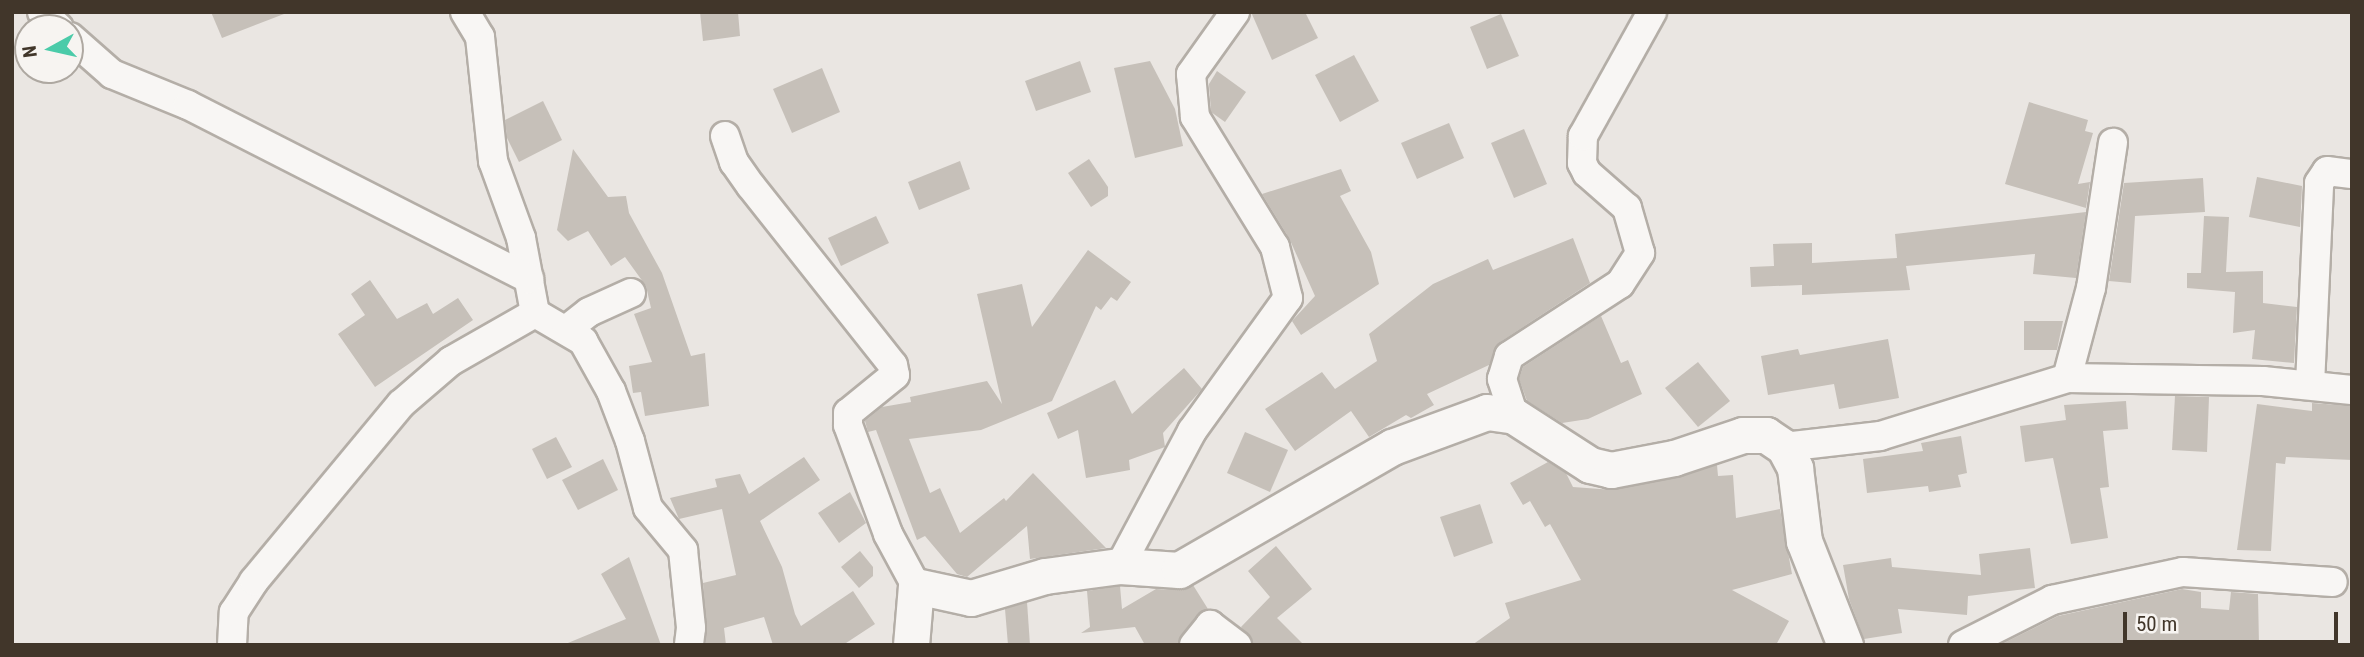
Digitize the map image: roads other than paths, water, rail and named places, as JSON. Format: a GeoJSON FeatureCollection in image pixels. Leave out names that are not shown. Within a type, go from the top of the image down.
{"type":"FeatureCollection","features":[{"type":"Feature","properties":{"kind":"street"},"geometry":{"type":"LineString","coordinates":[[465,12],[480,37],[493,161],[521,237],[535,313],[583,341],[611,391],[630,440],[648,508],[683,550],[691,628],[689,645]]}},
{"type":"Feature","properties":{"kind":"street"},"geometry":{"type":"LineString","coordinates":[[1120,566],[1192,431],[1288,298],[1275,247],[1195,117],[1191,74],[1235,12]]}},
{"type":"Feature","properties":{"kind":"street"},"geometry":{"type":"LineString","coordinates":[[1514,416],[1502,373],[1509,356],[1620,284],[1640,253],[1627,208],[1587,173],[1582,163],[1583,136],[1652,12]]}},
{"type":"Feature","properties":{"kind":"street"},"geometry":{"type":"LineString","coordinates":[[84,49],[112,74],[188,104],[528,279]]}},
{"type":"Feature","properties":{"kind":"street"},"geometry":{"type":"LineString","coordinates":[[726,136],[734,162],[751,186],[893,365],[895,375],[888,383],[848,412],[848,425],[888,534],[916,586],[911,645]]}},
{"type":"Feature","properties":{"kind":"street"},"geometry":{"type":"LineString","coordinates":[[2067,378],[2091,288],[2112,143]]}},
{"type":"Feature","properties":{"kind":"street"},"geometry":{"type":"LineString","coordinates":[[2310,385],[2319,183],[2327,171],[2352,174]]}},
{"type":"Feature","properties":{"kind":"street"},"geometry":{"type":"LineString","coordinates":[[566,330],[589,313],[631,293]]}},
{"type":"Feature","properties":{"kind":"street"},"geometry":{"type":"LineString","coordinates":[[232,645],[234,612],[254,581],[401,404],[451,361],[535,313]]}},
{"type":"Feature","properties":{"kind":"street"},"geometry":{"type":"LineString","coordinates":[[1784,447],[1880,436],[2067,378],[2310,385],[2352,390]]}},
{"type":"Feature","properties":{"kind":"street"},"geometry":{"type":"LineString","coordinates":[[916,586],[971,598],[1045,576],[1120,566],[1179,570],[1392,447],[1486,412],[1514,416],[1590,465],[1611,470],[1674,458],[1744,435],[1766,435],[1784,447],[1795,468],[1804,541],[1845,645]]}},
{"type":"Feature","properties":{"kind":"street"},"geometry":{"type":"LineString","coordinates":[[1963,645],[2052,600],[2183,572],[2333,582]]}},
{"type":"Feature","properties":{"kind":"street"},"geometry":{"type":"LineString","coordinates":[[1194,645],[1210,625],[1237,645]]}}]}
